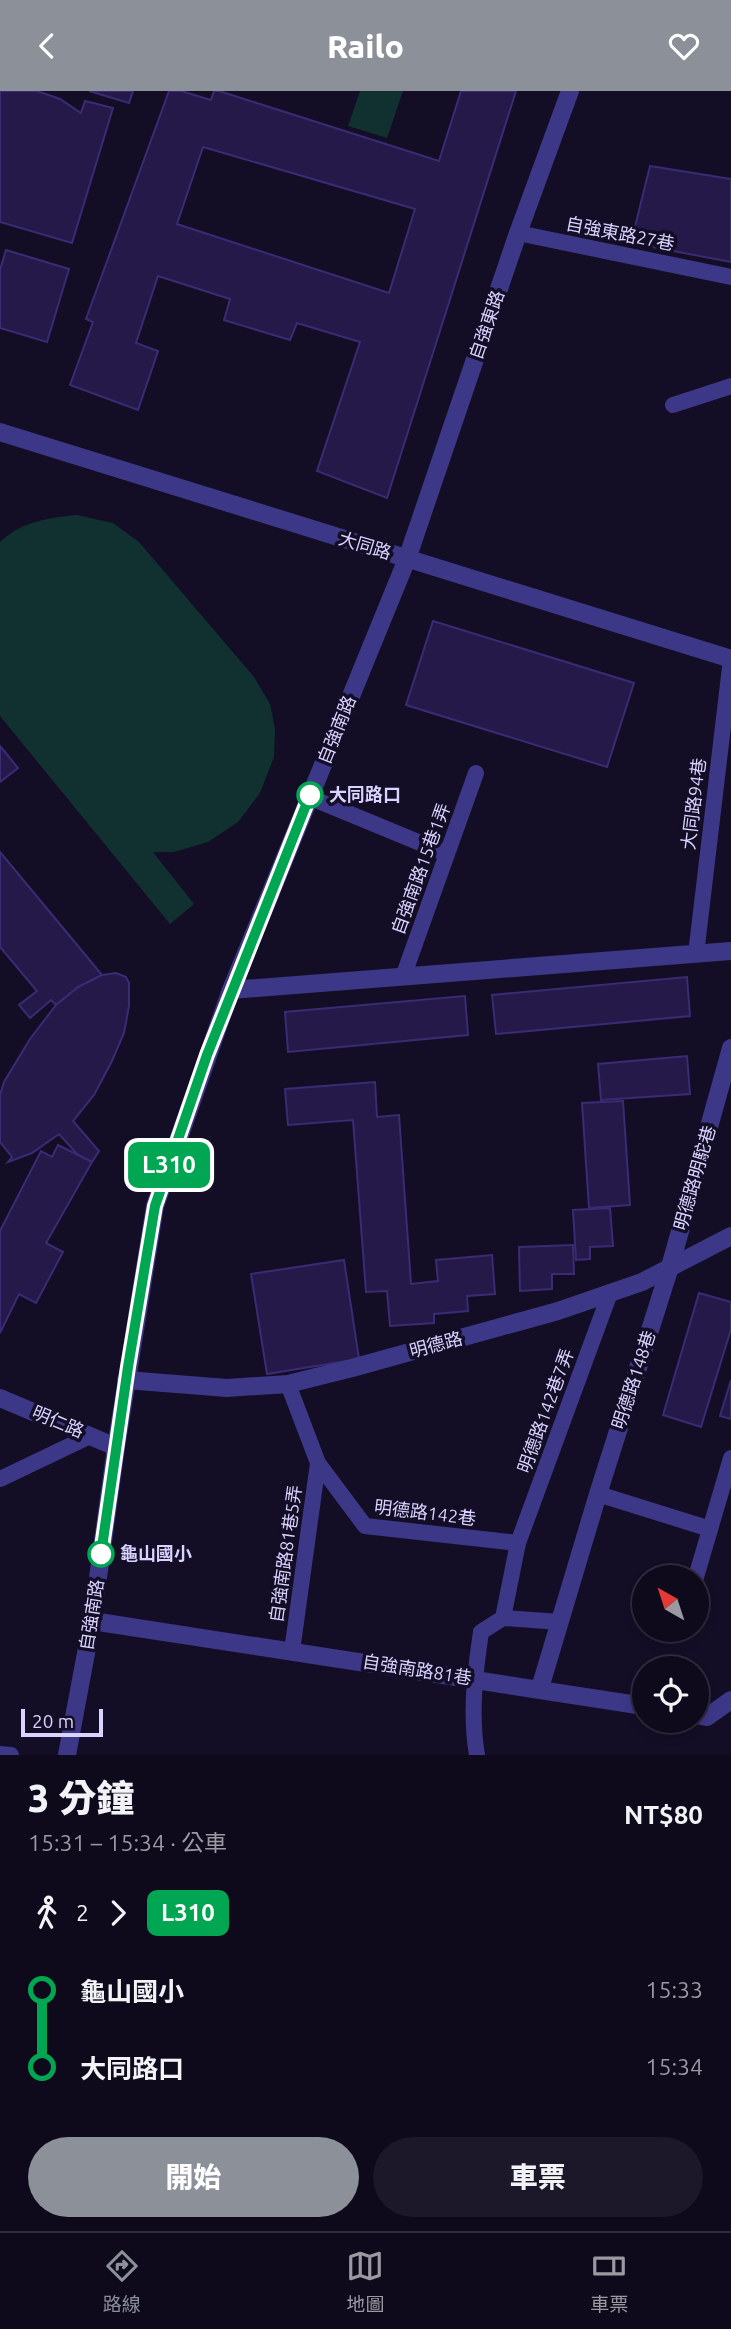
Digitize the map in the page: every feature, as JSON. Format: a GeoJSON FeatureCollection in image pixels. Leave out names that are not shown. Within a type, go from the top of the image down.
{"type":"FeatureCollection","features":[{"type":"Feature","properties":{"kind":"street","name":"自強東路"},"geometry":{"type":"LineString","coordinates":[[407,559],[569,91]]}},
{"type":"Feature","properties":{"kind":"street","name":"大同路"},"geometry":{"type":"LineString","coordinates":[[0,432],[731,659]]}},
{"type":"Feature","properties":{"kind":"street","name":"自強南路"},"geometry":{"type":"LineString","coordinates":[[67,1755],[92,1621],[126,1380],[155,1206],[231,990],[407,559]]}},
{"type":"Feature","properties":{"kind":"street"},"geometry":{"type":"LineString","coordinates":[[231,990],[731,951]]}},
{"type":"Feature","properties":{"kind":"street","name":"明德路明駝巷"},"geometry":{"type":"LineString","coordinates":[[670,1267],[731,1048]]}},
{"type":"Feature","properties":{"kind":"street","name":"明德路"},"geometry":{"type":"LineString","coordinates":[[126,1380],[227,1388],[288,1384],[519,1322],[610,1293],[642,1282],[731,1237]]}},
{"type":"Feature","properties":{"kind":"street","name":"明德路148巷"},"geometry":{"type":"LineString","coordinates":[[598,1494],[670,1267]]}},
{"type":"Feature","properties":{"kind":"street","name":"明仁路"},"geometry":{"type":"LineString","coordinates":[[0,1398],[116,1447]]}},
{"type":"Feature","properties":{"kind":"street"},"geometry":{"type":"LineString","coordinates":[[540,1688],[598,1494]]}},
{"type":"Feature","properties":{"kind":"street","name":"自強南路81巷"},"geometry":{"type":"LineString","coordinates":[[92,1621],[632,1704]]}},
{"type":"Feature","properties":{"kind":"street"},"geometry":{"type":"LineString","coordinates":[[709,1716],[731,1700]]}},
{"type":"Feature","properties":{"kind":"lane","name":"自強東路27巷"},"geometry":{"type":"LineString","coordinates":[[518,233],[731,277]]}},
{"type":"Feature","properties":{"kind":"lane"},"geometry":{"type":"LineString","coordinates":[[673,405],[731,386]]}},
{"type":"Feature","properties":{"kind":"lane","name":"大同路94巷"},"geometry":{"type":"LineString","coordinates":[[696,954],[731,659]]}},
{"type":"Feature","properties":{"kind":"lane","name":"自強南路15巷1弄"},"geometry":{"type":"LineString","coordinates":[[403,977],[476,773]]}},
{"type":"Feature","properties":{"kind":"lane"},"geometry":{"type":"LineString","coordinates":[[309,797],[447,854]]}},
{"type":"Feature","properties":{"kind":"lane","name":"明德路142巷7弄"},"geometry":{"type":"LineString","coordinates":[[503,1618],[518,1543],[610,1293]]}},
{"type":"Feature","properties":{"kind":"lane","name":"明德路142巷"},"geometry":{"type":"LineString","coordinates":[[288,1384],[318,1463],[365,1526],[518,1543]]}},
{"type":"Feature","properties":{"kind":"lane"},"geometry":{"type":"LineString","coordinates":[[0,1479],[90,1436]]}},
{"type":"Feature","properties":{"kind":"lane"},"geometry":{"type":"LineString","coordinates":[[700,1565],[731,1458]]}},
{"type":"Feature","properties":{"kind":"lane","name":"自強南路81巷5弄"},"geometry":{"type":"LineString","coordinates":[[292,1651],[318,1463]]}},
{"type":"Feature","properties":{"kind":"lane"},"geometry":{"type":"LineString","coordinates":[[598,1494],[710,1529]]}},
{"type":"Feature","properties":{"kind":"lane"},"geometry":{"type":"LineString","coordinates":[[477,1755],[474,1737],[475,1679],[481,1632],[503,1618],[560,1622]]}},
{"type":"Feature","properties":{"kind":"lane"},"geometry":{"type":"LineString","coordinates":[[0,1754],[11,1755]]}},
{"type":"Feature","properties":{"kind":"green space"},"geometry":{"type":"Polygon","coordinates":[[[360,91],[403,91],[387,138],[348,126],[360,91]]]}},
{"type":"Feature","properties":{"kind":"green space"},"geometry":{"type":"Polygon","coordinates":[[[77,515],[113,523],[139,542],[254,677],[270,704],[275,729],[274,757],[260,793],[238,822],[208,842],[174,852],[153,852],[194,904],[170,924],[0,716],[0,542],[27,525],[46,519],[77,515]]]}},
{"type":"Feature","properties":{"kind":"building"},"geometry":{"type":"Polygon","coordinates":[[[0,91],[37,91],[60,99],[81,113],[85,101],[113,108],[72,243],[0,222],[0,91]]]}},
{"type":"Feature","properties":{"kind":"building"},"geometry":{"type":"Polygon","coordinates":[[[89,91],[133,91],[129,103],[89,91]]]}},
{"type":"Feature","properties":{"kind":"building"},"geometry":{"type":"Polygon","coordinates":[[[169,91],[181,91],[211,100],[214,91],[219,91],[439,161],[461,91],[516,91],[387,498],[317,471],[360,342],[297,323],[290,340],[224,320],[230,299],[158,276],[136,343],[158,351],[138,410],[70,385],[93,322],[86,319],[169,91]],[[203,147],[177,224],[389,293],[415,209],[203,147]]]}},
{"type":"Feature","properties":{"kind":"building"},"geometry":{"type":"Polygon","coordinates":[[[650,166],[731,179],[731,262],[631,243],[650,166]]]}},
{"type":"Feature","properties":{"kind":"building"},"geometry":{"type":"Polygon","coordinates":[[[6,250],[69,269],[47,342],[0,328],[0,270],[6,250]]]}},
{"type":"Feature","properties":{"kind":"building"},"geometry":{"type":"Polygon","coordinates":[[[433,621],[634,683],[607,767],[406,705],[433,621]]]}},
{"type":"Feature","properties":{"kind":"building"},"geometry":{"type":"Polygon","coordinates":[[[0,746],[18,768],[0,782],[0,746]]]}},
{"type":"Feature","properties":{"kind":"building"},"geometry":{"type":"Polygon","coordinates":[[[0,852],[102,975],[78,987],[56,1005],[51,1000],[30,1018],[19,1005],[37,991],[0,947],[0,852]]]}},
{"type":"Feature","properties":{"kind":"building"},"geometry":{"type":"Polygon","coordinates":[[[116,973],[126,977],[129,983],[129,1006],[124,1033],[94,1095],[73,1121],[99,1151],[92,1162],[78,1155],[59,1134],[32,1153],[8,1162],[12,1157],[0,1142],[0,1095],[4,1082],[30,1039],[56,1005],[78,987],[102,975],[116,973]]]}},
{"type":"Feature","properties":{"kind":"building"},"geometry":{"type":"Polygon","coordinates":[[[687,977],[690,1016],[496,1034],[492,995],[687,977]]]}},
{"type":"Feature","properties":{"kind":"building"},"geometry":{"type":"Polygon","coordinates":[[[465,996],[468,1035],[288,1052],[285,1012],[465,996]]]}},
{"type":"Feature","properties":{"kind":"building"},"geometry":{"type":"Polygon","coordinates":[[[687,1056],[690,1094],[601,1100],[598,1064],[687,1056]]]}},
{"type":"Feature","properties":{"kind":"building"},"geometry":{"type":"Polygon","coordinates":[[[375,1082],[377,1117],[399,1115],[411,1284],[438,1281],[436,1260],[492,1255],[495,1294],[467,1296],[468,1311],[434,1314],[434,1323],[390,1326],[387,1291],[366,1292],[353,1120],[288,1125],[285,1089],[375,1082]]]}},
{"type":"Feature","properties":{"kind":"building"},"geometry":{"type":"Polygon","coordinates":[[[623,1101],[630,1205],[589,1208],[582,1103],[623,1101]]]}},
{"type":"Feature","properties":{"kind":"building"},"geometry":{"type":"Polygon","coordinates":[[[58,1145],[92,1162],[46,1243],[63,1252],[36,1303],[19,1294],[0,1333],[0,1231],[41,1151],[52,1157],[58,1145]]]}},
{"type":"Feature","properties":{"kind":"building"},"geometry":{"type":"Polygon","coordinates":[[[610,1208],[613,1246],[590,1247],[590,1259],[576,1260],[573,1210],[610,1208]]]}},
{"type":"Feature","properties":{"kind":"building"},"geometry":{"type":"Polygon","coordinates":[[[573,1245],[574,1274],[552,1274],[552,1289],[520,1291],[519,1247],[573,1245]]]}},
{"type":"Feature","properties":{"kind":"building"},"geometry":{"type":"Polygon","coordinates":[[[344,1260],[359,1359],[267,1374],[251,1274],[344,1260]]]}},
{"type":"Feature","properties":{"kind":"building"},"geometry":{"type":"Polygon","coordinates":[[[699,1293],[731,1302],[731,1329],[701,1427],[663,1415],[699,1293]]]}},
{"type":"Feature","properties":{"kind":"building"},"geometry":{"type":"Polygon","coordinates":[[[731,1380],[731,1419],[720,1416],[731,1380]]]}},
{"type":"Feature","properties":{"kind":"bus line","name":"L310"},"geometry":{"type":"LineString","coordinates":[[101,1554],[155,1206],[231,990],[310,795]]}},
{"type":"Feature","properties":{"kind":"place","name":"大同路口"},"geometry":{"type":"Point","coordinates":[310,795]}},
{"type":"Feature","properties":{"kind":"place","name":"龜山國小"},"geometry":{"type":"Point","coordinates":[101,1554]}}]}
